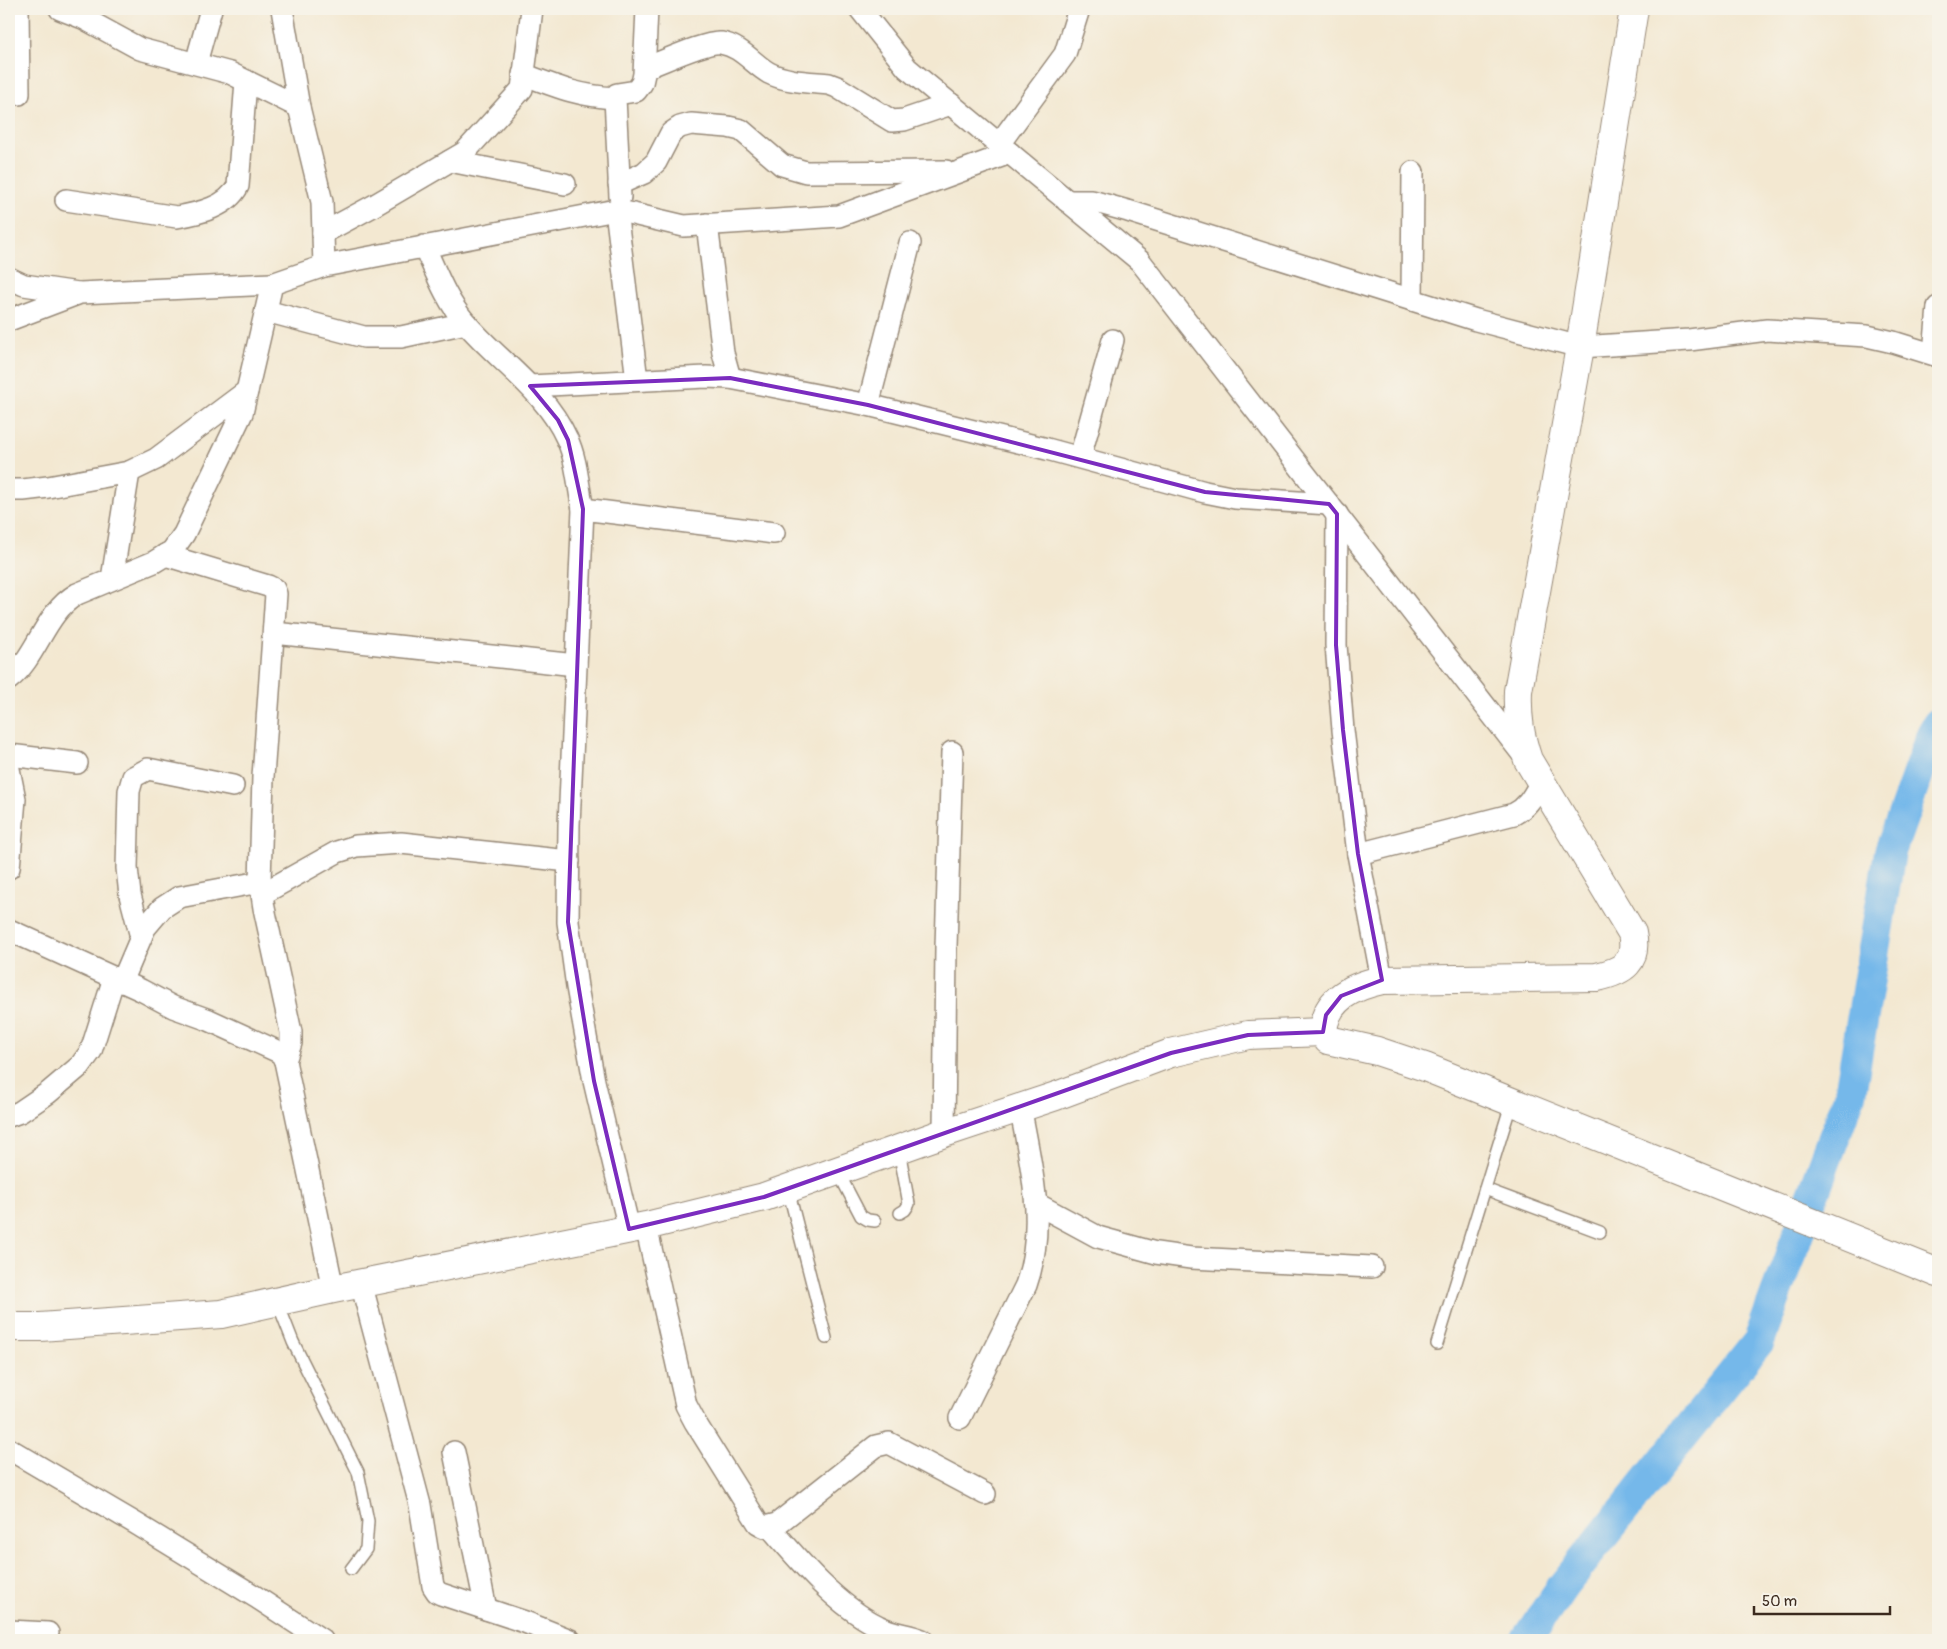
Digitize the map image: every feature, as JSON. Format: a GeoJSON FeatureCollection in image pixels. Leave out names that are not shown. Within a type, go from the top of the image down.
{"type":"FeatureCollection","features":[{"type":"Feature","properties":{"kind":"main road"},"geometry":{"type":"LineString","coordinates":[[1634,9],[1580,347],[1518,691],[1517,715],[1521,738],[1534,771],[1632,933],[1634,944],[1632,957],[1624,967],[1597,977],[1382,980],[1367,983],[1342,996],[1326,1015],[1323,1032],[1328,1040],[1425,1066],[1926,1268]]}},
{"type":"Feature","properties":{"kind":"main road"},"geometry":{"type":"LineString","coordinates":[[9,1327],[40,1327],[221,1314],[360,1283],[637,1227],[764,1197],[899,1150],[944,1132],[1056,1096],[1171,1053],[1248,1035],[1323,1032]]}},
{"type":"Feature","properties":{"kind":"street"},"geometry":{"type":"LineString","coordinates":[[18,9],[19,94]]}},
{"type":"Feature","properties":{"kind":"street"},"geometry":{"type":"LineString","coordinates":[[196,63],[211,9]]}},
{"type":"Feature","properties":{"kind":"street"},"geometry":{"type":"LineString","coordinates":[[282,9],[299,107],[322,202],[324,266]]}},
{"type":"Feature","properties":{"kind":"street"},"geometry":{"type":"LineString","coordinates":[[323,233],[465,152],[522,89],[532,9]]}},
{"type":"Feature","properties":{"kind":"street"},"geometry":{"type":"LineString","coordinates":[[637,380],[618,211],[619,184],[615,98],[617,94],[636,91],[642,83],[645,68],[647,9]]}},
{"type":"Feature","properties":{"kind":"street"},"geometry":{"type":"LineString","coordinates":[[860,9],[907,68],[1140,261],[1534,771],[1530,802],[1523,810],[1514,814],[1358,854]]}},
{"type":"Feature","properties":{"kind":"street"},"geometry":{"type":"LineString","coordinates":[[9,278],[24,285],[80,294],[272,284],[324,266],[618,211],[684,226],[839,216],[961,171],[1004,149],[1064,54],[1079,9]]}},
{"type":"Feature","properties":{"kind":"street"},"geometry":{"type":"LineString","coordinates":[[71,11],[140,49],[230,73],[299,107]]}},
{"type":"Feature","properties":{"kind":"street"},"geometry":{"type":"LineString","coordinates":[[645,68],[704,46],[720,43],[741,51],[767,72],[778,77],[829,84],[837,87],[892,121],[904,120],[951,104]]}},
{"type":"Feature","properties":{"kind":"street"},"geometry":{"type":"LineString","coordinates":[[523,74],[573,93],[615,98]]}},
{"type":"Feature","properties":{"kind":"street"},"geometry":{"type":"LineString","coordinates":[[66,200],[177,216],[194,214],[227,201],[234,195],[238,186],[246,81]]}},
{"type":"Feature","properties":{"kind":"street"},"geometry":{"type":"LineString","coordinates":[[619,184],[644,173],[650,168],[656,162],[671,133],[680,127],[691,124],[741,130],[782,166],[806,172],[961,171]]}},
{"type":"Feature","properties":{"kind":"street"},"geometry":{"type":"LineString","coordinates":[[450,161],[565,184]]}},
{"type":"Feature","properties":{"kind":"street"},"geometry":{"type":"LineString","coordinates":[[1412,300],[1413,172]]}},
{"type":"Feature","properties":{"kind":"street"},"geometry":{"type":"LineString","coordinates":[[1067,201],[1092,201],[1121,208],[1476,320],[1580,347],[1689,340],[1767,330],[1867,336],[1936,355],[1938,307]]}},
{"type":"Feature","properties":{"kind":"street"},"geometry":{"type":"LineString","coordinates":[[707,224],[724,353],[730,378]]}},
{"type":"Feature","properties":{"kind":"street"},"geometry":{"type":"LineString","coordinates":[[868,405],[910,243]]}},
{"type":"Feature","properties":{"kind":"street"},"geometry":{"type":"LineString","coordinates":[[424,246],[445,293],[466,324],[542,398],[558,420],[568,440],[582,509],[568,922],[577,987],[594,1081],[686,1405],[758,1522],[765,1527],[777,1524],[882,1443],[889,1443],[984,1494]]}},
{"type":"Feature","properties":{"kind":"street"},"geometry":{"type":"LineString","coordinates":[[9,679],[23,663],[65,601],[154,562],[172,551],[184,534],[242,413],[272,284]]}},
{"type":"Feature","properties":{"kind":"street"},"geometry":{"type":"LineString","coordinates":[[9,320],[80,294]]}},
{"type":"Feature","properties":{"kind":"street"},"geometry":{"type":"LineString","coordinates":[[266,311],[364,337],[379,338],[401,337],[466,324]]}},
{"type":"Feature","properties":{"kind":"street"},"geometry":{"type":"LineString","coordinates":[[1080,457],[1113,340]]}},
{"type":"Feature","properties":{"kind":"street"},"geometry":{"type":"LineString","coordinates":[[530,386],[706,377],[730,378],[868,405],[1080,457],[1205,492],[1235,498],[1333,509]]}},
{"type":"Feature","properties":{"kind":"street"},"geometry":{"type":"LineString","coordinates":[[9,490],[23,490],[129,472],[156,459],[247,391]]}},
{"type":"Feature","properties":{"kind":"street"},"geometry":{"type":"LineString","coordinates":[[112,579],[129,472]]}},
{"type":"Feature","properties":{"kind":"street"},"geometry":{"type":"LineString","coordinates":[[582,509],[774,533]]}},
{"type":"Feature","properties":{"kind":"street"},"geometry":{"type":"LineString","coordinates":[[1333,509],[1336,645],[1343,730],[1358,854],[1382,980]]}},
{"type":"Feature","properties":{"kind":"street"},"geometry":{"type":"LineString","coordinates":[[165,555],[274,589],[276,594],[263,777],[261,888],[291,1032],[291,1043],[285,1061]]}},
{"type":"Feature","properties":{"kind":"street"},"geometry":{"type":"LineString","coordinates":[[274,633],[576,665]]}},
{"type":"Feature","properties":{"kind":"street"},"geometry":{"type":"LineString","coordinates":[[944,1132],[946,947],[952,752]]}},
{"type":"Feature","properties":{"kind":"street"},"geometry":{"type":"LineString","coordinates":[[9,755],[77,762]]}},
{"type":"Feature","properties":{"kind":"street"},"geometry":{"type":"LineString","coordinates":[[141,937],[130,895],[127,868],[129,791],[133,777],[148,769],[234,786]]}},
{"type":"Feature","properties":{"kind":"street"},"geometry":{"type":"LineString","coordinates":[[9,770],[16,798],[9,868]]}},
{"type":"Feature","properties":{"kind":"street"},"geometry":{"type":"LineString","coordinates":[[9,1116],[20,1112],[48,1093],[80,1066],[91,1051],[118,980],[141,937],[152,919],[162,908],[179,897],[261,888],[337,852],[356,846],[401,843],[569,861]]}},
{"type":"Feature","properties":{"kind":"street"},"geometry":{"type":"LineString","coordinates":[[9,930],[173,1007],[209,1020],[276,1050],[285,1061],[333,1289]]}},
{"type":"Feature","properties":{"kind":"street"},"geometry":{"type":"LineString","coordinates":[[960,1418],[1030,1274],[1037,1230],[1037,1204],[1020,1106]]}},
{"type":"Feature","properties":{"kind":"street"},"geometry":{"type":"LineString","coordinates":[[1037,1204],[1098,1237],[1156,1253],[1190,1258],[1372,1267]]}},
{"type":"Feature","properties":{"kind":"street"},"geometry":{"type":"LineString","coordinates":[[360,1283],[420,1505],[433,1586],[441,1594],[525,1622],[570,1640]]}},
{"type":"Feature","properties":{"kind":"street"},"geometry":{"type":"LineString","coordinates":[[9,1449],[143,1528],[322,1640]]}},
{"type":"Feature","properties":{"kind":"street"},"geometry":{"type":"LineString","coordinates":[[454,1452],[486,1609]]}},
{"type":"Feature","properties":{"kind":"street"},"geometry":{"type":"LineString","coordinates":[[770,1527],[830,1591],[860,1615],[898,1635],[922,1640]]}},
{"type":"Feature","properties":{"kind":"street"},"geometry":{"type":"LineString","coordinates":[[9,1631],[48,1633]]}},
{"type":"Feature","properties":{"kind":"lane"},"geometry":{"type":"LineString","coordinates":[[1437,1344],[1512,1101]]}},
{"type":"Feature","properties":{"kind":"lane"},"geometry":{"type":"LineString","coordinates":[[899,1150],[909,1204],[900,1213]]}},
{"type":"Feature","properties":{"kind":"lane"},"geometry":{"type":"LineString","coordinates":[[838,1172],[861,1216],[875,1221]]}},
{"type":"Feature","properties":{"kind":"lane"},"geometry":{"type":"LineString","coordinates":[[788,1189],[826,1338]]}},
{"type":"Feature","properties":{"kind":"lane"},"geometry":{"type":"LineString","coordinates":[[1485,1189],[1600,1232]]}},
{"type":"Feature","properties":{"kind":"lane"},"geometry":{"type":"LineString","coordinates":[[277,1301],[293,1342],[358,1472],[368,1521],[366,1549],[351,1569]]}},
{"type":"Feature","properties":{"kind":"highlighted area"},"geometry":{"type":"Polygon","coordinates":[[[730,378],[868,405],[1205,492],[1329,504],[1337,514],[1336,645],[1343,730],[1358,854],[1382,980],[1341,996],[1326,1015],[1323,1032],[1248,1035],[1171,1053],[764,1197],[629,1229],[594,1081],[568,922],[583,509],[568,440],[558,420],[530,386],[730,378]]]}},
{"type":"Feature","properties":{"kind":"waterway"},"geometry":{"type":"LineString","coordinates":[[1526,1640],[1563,1586],[1759,1341],[1850,1094],[1890,852],[1932,734],[1938,724]]}}]}
